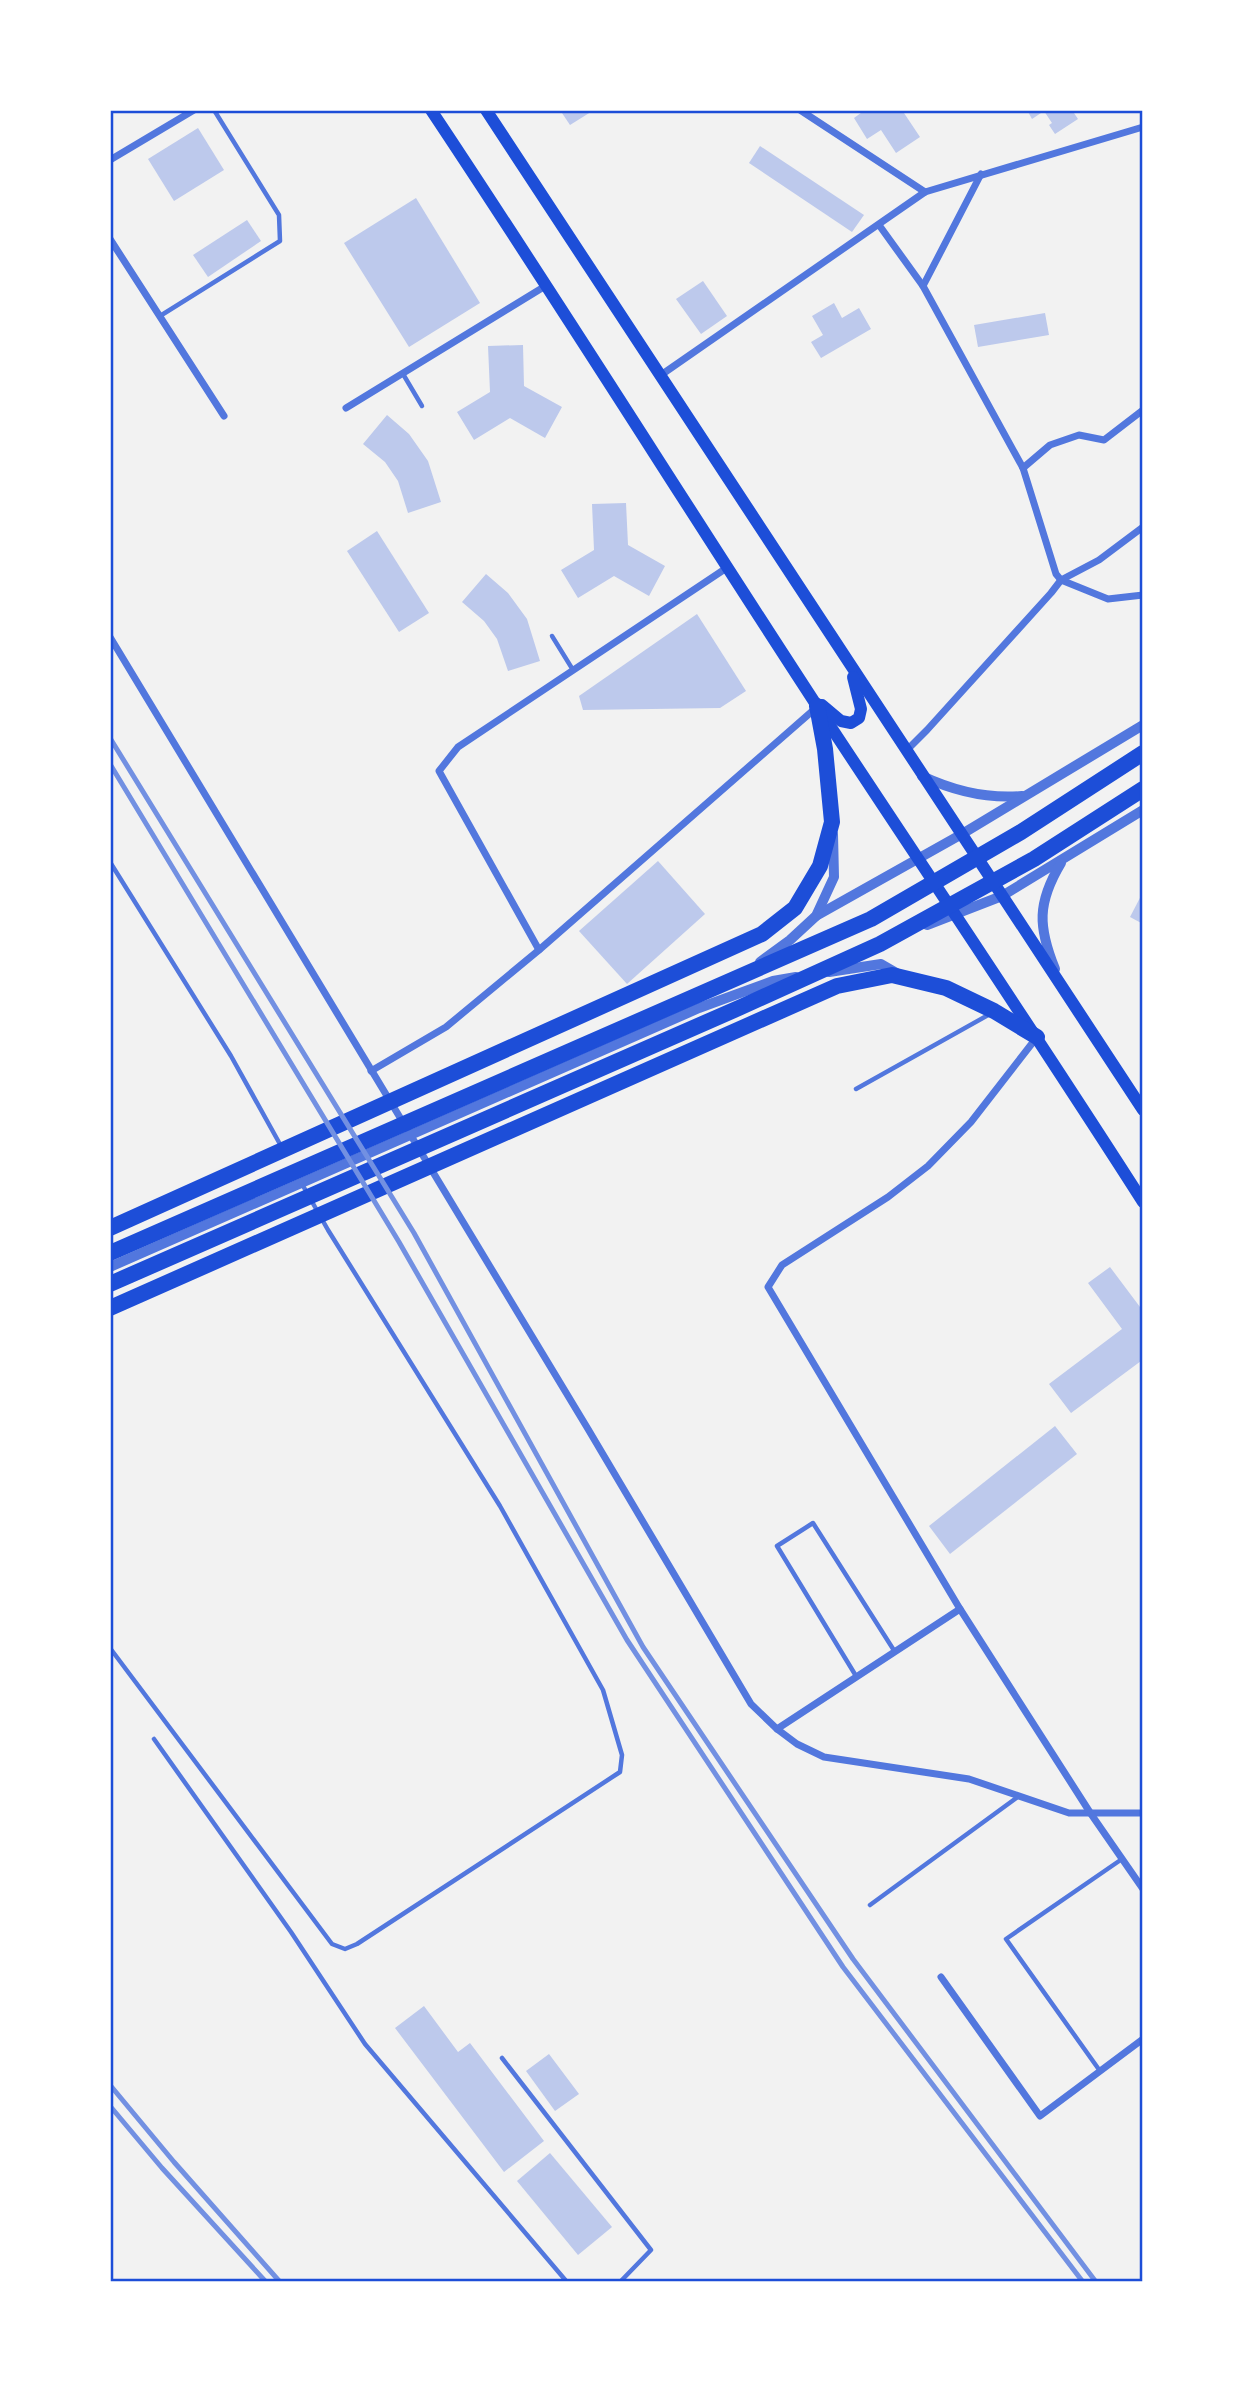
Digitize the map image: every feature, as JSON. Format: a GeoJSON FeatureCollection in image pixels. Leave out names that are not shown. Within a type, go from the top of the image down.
{"type":"FeatureCollection","features":[{"type":"Feature","properties":{"kind":"highway"},"geometry":{"type":"LineString","coordinates":[[110,1228],[762,934],[795,908],[820,866],[832,822],[825,749],[814,701]]}},
{"type":"Feature","properties":{"kind":"highway"},"geometry":{"type":"LineString","coordinates":[[110,1253],[871,919],[1021,832],[1143,753]]}},
{"type":"Feature","properties":{"kind":"highway"},"geometry":{"type":"LineString","coordinates":[[110,1284],[741,1007],[880,943],[1034,859],[1143,789]]}},
{"type":"Feature","properties":{"kind":"highway"},"geometry":{"type":"LineString","coordinates":[[110,1308],[837,986],[892,975],[946,988],[994,1011],[1037,1037]]}},
{"type":"Feature","properties":{"kind":"main road"},"geometry":{"type":"LineString","coordinates":[[431,110],[1143,1202]]}},
{"type":"Feature","properties":{"kind":"main road"},"geometry":{"type":"LineString","coordinates":[[486,110],[1143,1110]]}},
{"type":"Feature","properties":{"kind":"main road"},"geometry":{"type":"LineString","coordinates":[[814,701],[841,721],[851,723],[859,718],[861,709],[850,666]]}},
{"type":"Feature","properties":{"kind":"street"},"geometry":{"type":"LineString","coordinates":[[110,160],[194,110]]}},
{"type":"Feature","properties":{"kind":"street"},"geometry":{"type":"LineString","coordinates":[[800,110],[925,192]]}},
{"type":"Feature","properties":{"kind":"street"},"geometry":{"type":"LineString","coordinates":[[661,375],[925,192],[1143,127]]}},
{"type":"Feature","properties":{"kind":"street"},"geometry":{"type":"LineString","coordinates":[[923,286],[981,174]]}},
{"type":"Feature","properties":{"kind":"street"},"geometry":{"type":"LineString","coordinates":[[879,225],[923,286],[1023,468],[1056,574],[1061,580],[1108,599],[1143,595]]}},
{"type":"Feature","properties":{"kind":"street"},"geometry":{"type":"LineString","coordinates":[[110,239],[224,415]]}},
{"type":"Feature","properties":{"kind":"street"},"geometry":{"type":"LineString","coordinates":[[346,408],[547,285]]}},
{"type":"Feature","properties":{"kind":"street"},"geometry":{"type":"LineString","coordinates":[[1023,468],[1050,445],[1079,435],[1104,440],[1143,410]]}},
{"type":"Feature","properties":{"kind":"street"},"geometry":{"type":"LineString","coordinates":[[905,751],[1016,633],[1061,580],[1099,560],[1143,527]]}},
{"type":"Feature","properties":{"kind":"street"},"geometry":{"type":"LineString","coordinates":[[539,950],[439,771],[458,747],[729,567]]}},
{"type":"Feature","properties":{"kind":"street"},"geometry":{"type":"LineString","coordinates":[[110,637],[751,1704],[797,1744],[824,1757],[969,1779],[1069,1813],[1143,1813]]}},
{"type":"Feature","properties":{"kind":"street"},"geometry":{"type":"LineString","coordinates":[[371,1072],[446,1027],[539,950],[814,701]]}},
{"type":"Feature","properties":{"kind":"street"},"geometry":{"type":"LineString","coordinates":[[699,1008],[790,940],[816,916],[962,834],[1143,725]]}},
{"type":"Feature","properties":{"kind":"street"},"geometry":{"type":"LineString","coordinates":[[922,776],[936,783],[989,798],[1024,796]]}},
{"type":"Feature","properties":{"kind":"street"},"geometry":{"type":"LineString","coordinates":[[110,1267],[699,1008],[1002,896],[1143,810]]}},
{"type":"Feature","properties":{"kind":"street"},"geometry":{"type":"LineString","coordinates":[[816,916],[834,877],[832,822]]}},
{"type":"Feature","properties":{"kind":"street"},"geometry":{"type":"LineString","coordinates":[[1058,979],[1044,942],[1041,918],[1049,883],[1064,859]]}},
{"type":"Feature","properties":{"kind":"street"},"geometry":{"type":"LineString","coordinates":[[773,981],[881,964],[906,978]]}},
{"type":"Feature","properties":{"kind":"street"},"geometry":{"type":"LineString","coordinates":[[1037,1037],[971,1122],[928,1166],[888,1197],[782,1265],[768,1287],[960,1609],[1091,1814],[1143,1889]]}},
{"type":"Feature","properties":{"kind":"street"},"geometry":{"type":"LineString","coordinates":[[777,1728],[960,1609]]}},
{"type":"Feature","properties":{"kind":"street"},"geometry":{"type":"LineString","coordinates":[[941,1977],[1040,2116],[1143,2039]]}},
{"type":"Feature","properties":{"kind":"lane"},"geometry":{"type":"LineString","coordinates":[[160,316],[280,241],[279,215],[214,110]]}},
{"type":"Feature","properties":{"kind":"lane"},"geometry":{"type":"LineString","coordinates":[[403,373],[422,406]]}},
{"type":"Feature","properties":{"kind":"lane"},"geometry":{"type":"LineString","coordinates":[[552,636],[574,671]]}},
{"type":"Feature","properties":{"kind":"lane"},"geometry":{"type":"LineString","coordinates":[[110,862],[231,1056],[328,1230],[500,1506],[603,1690],[622,1755],[620,1772],[357,1944],[345,1949],[332,1944],[110,1648]]}},
{"type":"Feature","properties":{"kind":"lane"},"geometry":{"type":"LineString","coordinates":[[856,1089],[994,1011]]}},
{"type":"Feature","properties":{"kind":"lane"},"geometry":{"type":"LineString","coordinates":[[856,1676],[777,1546],[813,1523],[895,1652]]}},
{"type":"Feature","properties":{"kind":"lane"},"geometry":{"type":"LineString","coordinates":[[155,1739],[291,1932],[365,2044],[567,2282]]}},
{"type":"Feature","properties":{"kind":"lane"},"geometry":{"type":"LineString","coordinates":[[870,1905],[1019,1796]]}},
{"type":"Feature","properties":{"kind":"lane"},"geometry":{"type":"LineString","coordinates":[[1100,2071],[1006,1939],[1122,1859]]}},
{"type":"Feature","properties":{"kind":"lane"},"geometry":{"type":"LineString","coordinates":[[502,2058],[651,2250],[620,2282]]}},
{"type":"Feature","properties":{"kind":"building"},"geometry":{"type":"Polygon","coordinates":[[[560,110],[594,110],[570,125],[560,110]]]}},
{"type":"Feature","properties":{"kind":"building"},"geometry":{"type":"Polygon","coordinates":[[[865,110],[902,110],[920,137],[896,153],[881,130],[867,139],[854,118],[865,110]]]}},
{"type":"Feature","properties":{"kind":"building"},"geometry":{"type":"Polygon","coordinates":[[[1027,110],[1072,110],[1078,119],[1055,134],[1044,111],[1032,119],[1027,110]]]}},
{"type":"Feature","properties":{"kind":"building"},"geometry":{"type":"Polygon","coordinates":[[[198,128],[224,170],[174,201],[148,159],[198,128]]]}},
{"type":"Feature","properties":{"kind":"building"},"geometry":{"type":"Polygon","coordinates":[[[760,146],[864,215],[852,232],[749,163],[760,146]]]}},
{"type":"Feature","properties":{"kind":"building"},"geometry":{"type":"Polygon","coordinates":[[[416,198],[480,303],[409,347],[344,243],[416,198]]]}},
{"type":"Feature","properties":{"kind":"building"},"geometry":{"type":"Polygon","coordinates":[[[247,220],[261,241],[208,277],[193,255],[247,220]]]}},
{"type":"Feature","properties":{"kind":"building"},"geometry":{"type":"Polygon","coordinates":[[[703,281],[727,316],[701,334],[676,299],[703,281]]]}},
{"type":"Feature","properties":{"kind":"building"},"geometry":{"type":"Polygon","coordinates":[[[834,303],[842,318],[859,308],[871,329],[821,358],[811,342],[823,335],[812,316],[834,303]]]}},
{"type":"Feature","properties":{"kind":"building"},"geometry":{"type":"Polygon","coordinates":[[[1045,313],[1049,335],[978,347],[974,325],[1045,313]]]}},
{"type":"Feature","properties":{"kind":"building"},"geometry":{"type":"Polygon","coordinates":[[[523,345],[524,386],[562,407],[545,438],[510,418],[474,440],[457,412],[490,392],[488,346],[523,345]]]}},
{"type":"Feature","properties":{"kind":"building"},"geometry":{"type":"Polygon","coordinates":[[[387,415],[409,434],[428,461],[441,502],[408,513],[398,481],[385,462],[363,444],[387,415]]]}},
{"type":"Feature","properties":{"kind":"building"},"geometry":{"type":"Polygon","coordinates":[[[626,503],[628,545],[665,566],[649,596],[614,576],[578,598],[561,570],[594,550],[592,504],[626,503]]]}},
{"type":"Feature","properties":{"kind":"building"},"geometry":{"type":"Polygon","coordinates":[[[377,531],[429,613],[399,632],[347,551],[377,531]]]}},
{"type":"Feature","properties":{"kind":"building"},"geometry":{"type":"Polygon","coordinates":[[[486,574],[508,593],[527,619],[540,661],[508,671],[497,639],[484,621],[462,602],[486,574]]]}},
{"type":"Feature","properties":{"kind":"building"},"geometry":{"type":"Polygon","coordinates":[[[697,614],[746,691],[720,708],[583,710],[579,696],[697,614]]]}},
{"type":"Feature","properties":{"kind":"building"},"geometry":{"type":"Polygon","coordinates":[[[658,861],[705,914],[627,984],[579,931],[658,861]]]}},
{"type":"Feature","properties":{"kind":"building"},"geometry":{"type":"Polygon","coordinates":[[[1143,892],[1143,924],[1130,917],[1143,892]]]}},
{"type":"Feature","properties":{"kind":"building"},"geometry":{"type":"Polygon","coordinates":[[[1110,1267],[1143,1311],[1143,1363],[1141,1361],[1071,1413],[1049,1384],[1122,1329],[1088,1283],[1110,1267]]]}},
{"type":"Feature","properties":{"kind":"building"},"geometry":{"type":"Polygon","coordinates":[[[1055,1426],[1077,1454],[950,1554],[929,1526],[1055,1426]]]}},
{"type":"Feature","properties":{"kind":"building"},"geometry":{"type":"Polygon","coordinates":[[[424,2006],[458,2052],[470,2043],[544,2141],[504,2172],[395,2028],[424,2006]]]}},
{"type":"Feature","properties":{"kind":"building"},"geometry":{"type":"Polygon","coordinates":[[[549,2054],[579,2094],[555,2111],[526,2071],[549,2054]]]}},
{"type":"Feature","properties":{"kind":"building"},"geometry":{"type":"Polygon","coordinates":[[[550,2153],[612,2227],[578,2255],[517,2181],[550,2153]]]}},
{"type":"Feature","properties":{"kind":"railway"},"geometry":{"type":"LineString","coordinates":[[110,738],[414,1233],[643,1647],[853,1959],[1096,2282]]}},
{"type":"Feature","properties":{"kind":"railway"},"geometry":{"type":"LineString","coordinates":[[110,764],[399,1242],[627,1640],[843,1967],[1083,2282]]}},
{"type":"Feature","properties":{"kind":"railway"},"geometry":{"type":"LineString","coordinates":[[110,2085],[280,2282]]}},
{"type":"Feature","properties":{"kind":"railway"},"geometry":{"type":"LineString","coordinates":[[110,2106],[162,2168],[266,2282]]}}]}
